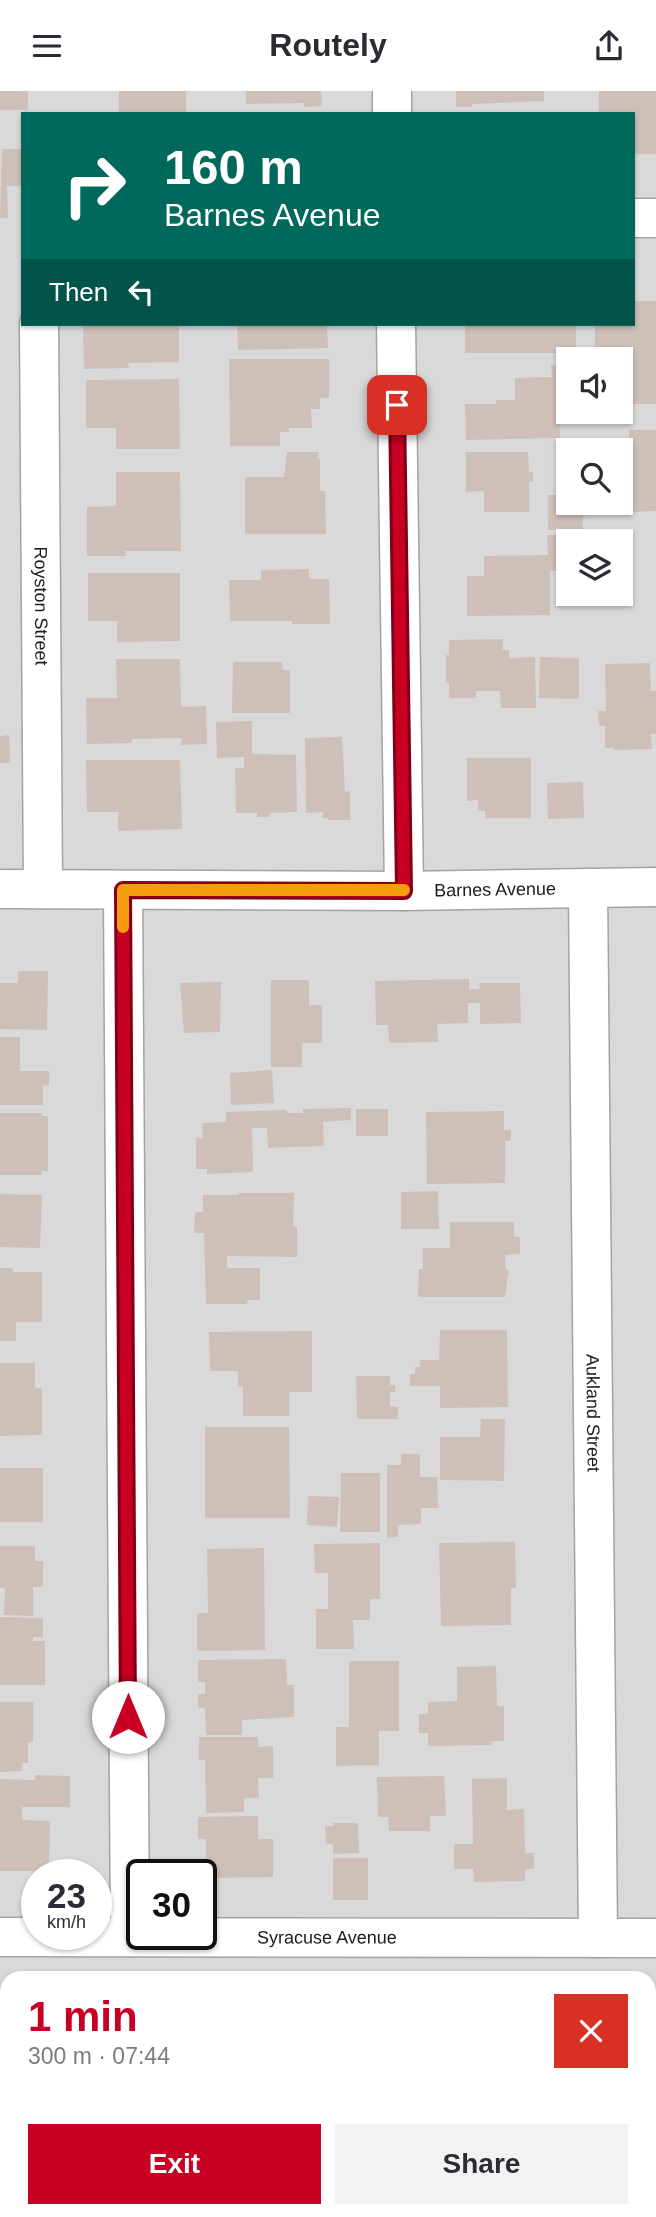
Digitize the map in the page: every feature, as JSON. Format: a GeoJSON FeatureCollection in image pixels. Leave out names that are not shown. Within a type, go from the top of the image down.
{"type":"FeatureCollection","features":[{"type":"Feature","properties":{"kind":"street"},"geometry":{"type":"LineString","coordinates":[[392,91],[392,112]]}},
{"type":"Feature","properties":{"kind":"street"},"geometry":{"type":"LineString","coordinates":[[635,218],[656,218]]}},
{"type":"Feature","properties":{"kind":"street","name":"Royston Street"},"geometry":{"type":"LineString","coordinates":[[39,326],[43,889]]}},
{"type":"Feature","properties":{"kind":"street"},"geometry":{"type":"LineString","coordinates":[[396,326],[404,891]]}},
{"type":"Feature","properties":{"kind":"street","name":"Barnes Avenue"},"geometry":{"type":"LineString","coordinates":[[0,889],[404,891],[656,887]]}},
{"type":"Feature","properties":{"kind":"street","name":"Aukland Street"},"geometry":{"type":"LineString","coordinates":[[588,888],[597,1938]]}},
{"type":"Feature","properties":{"kind":"street"},"geometry":{"type":"LineString","coordinates":[[123,890],[129,1859]]}},
{"type":"Feature","properties":{"kind":"street","name":"Syracuse Avenue"},"geometry":{"type":"LineString","coordinates":[[0,1937],[126,1937]]}},
{"type":"Feature","properties":{"kind":"street","name":"Syracuse Avenue"},"geometry":{"type":"LineString","coordinates":[[217,1937],[656,1938]]}},
{"type":"Feature","properties":{"kind":"shaded area"},"geometry":{"type":"Polygon","coordinates":[[[0,91],[656,91],[656,1971],[0,1971],[0,91]]]}},
{"type":"Feature","properties":{"kind":"building"},"geometry":{"type":"Polygon","coordinates":[[[0,91],[28,91],[28,110],[0,110],[0,91]]]}},
{"type":"Feature","properties":{"kind":"building"},"geometry":{"type":"Polygon","coordinates":[[[119,91],[186,91],[186,112],[119,112],[119,91]]]}},
{"type":"Feature","properties":{"kind":"building"},"geometry":{"type":"Polygon","coordinates":[[[246,91],[321,91],[322,106],[304,107],[304,103],[246,104],[246,91]]]}},
{"type":"Feature","properties":{"kind":"building"},"geometry":{"type":"Polygon","coordinates":[[[456,91],[544,91],[544,101],[456,107],[456,91]]]}},
{"type":"Feature","properties":{"kind":"building"},"geometry":{"type":"Polygon","coordinates":[[[599,91],[656,91],[656,154],[635,154],[635,112],[599,112],[599,91]]]}},
{"type":"Feature","properties":{"kind":"building"},"geometry":{"type":"Polygon","coordinates":[[[2,149],[21,149],[21,186],[7,186],[8,218],[0,218],[2,149]]]}},
{"type":"Feature","properties":{"kind":"building"},"geometry":{"type":"Polygon","coordinates":[[[635,301],[656,301],[656,404],[633,404],[633,347],[595,347],[595,326],[635,326],[635,301]]]}},
{"type":"Feature","properties":{"kind":"building"},"geometry":{"type":"Polygon","coordinates":[[[83,326],[179,326],[179,362],[128,363],[129,368],[84,369],[83,326]]]}},
{"type":"Feature","properties":{"kind":"building"},"geometry":{"type":"Polygon","coordinates":[[[237,326],[327,326],[328,348],[238,350],[237,326]]]}},
{"type":"Feature","properties":{"kind":"building"},"geometry":{"type":"Polygon","coordinates":[[[465,326],[576,326],[576,347],[556,347],[556,353],[465,353],[465,326]]]}},
{"type":"Feature","properties":{"kind":"building"},"geometry":{"type":"Polygon","coordinates":[[[229,359],[329,359],[329,398],[320,398],[320,409],[311,409],[312,428],[289,428],[289,432],[280,432],[280,446],[230,446],[229,359]]]}},
{"type":"Feature","properties":{"kind":"building"},"geometry":{"type":"Polygon","coordinates":[[[551,365],[556,365],[556,424],[560,424],[560,438],[466,440],[465,404],[496,404],[496,400],[515,400],[515,378],[552,377],[551,365]]]}},
{"type":"Feature","properties":{"kind":"building"},"geometry":{"type":"Polygon","coordinates":[[[179,379],[180,449],[116,449],[116,428],[86,428],[86,380],[179,379]]]}},
{"type":"Feature","properties":{"kind":"building"},"geometry":{"type":"Polygon","coordinates":[[[629,430],[656,430],[656,511],[633,512],[633,438],[629,438],[629,430]]]}},
{"type":"Feature","properties":{"kind":"building"},"geometry":{"type":"Polygon","coordinates":[[[287,452],[318,452],[320,491],[325,491],[326,534],[245,534],[245,477],[284,477],[287,452]]]}},
{"type":"Feature","properties":{"kind":"building"},"geometry":{"type":"Polygon","coordinates":[[[466,452],[528,452],[529,472],[533,472],[533,481],[529,482],[529,512],[484,512],[484,491],[466,492],[466,452]]]}},
{"type":"Feature","properties":{"kind":"building"},"geometry":{"type":"Polygon","coordinates":[[[116,472],[180,472],[181,551],[125,551],[126,556],[87,556],[87,507],[116,506],[116,472]]]}},
{"type":"Feature","properties":{"kind":"building"},"geometry":{"type":"Polygon","coordinates":[[[548,495],[556,495],[556,515],[583,515],[583,529],[548,530],[548,495]]]}},
{"type":"Feature","properties":{"kind":"building"},"geometry":{"type":"Polygon","coordinates":[[[547,535],[556,535],[556,571],[550,571],[550,615],[467,616],[467,576],[484,576],[484,556],[548,555],[547,535]]]}},
{"type":"Feature","properties":{"kind":"building"},"geometry":{"type":"Polygon","coordinates":[[[309,569],[309,579],[329,579],[330,624],[230,621],[229,580],[261,580],[261,570],[309,569]]]}},
{"type":"Feature","properties":{"kind":"building"},"geometry":{"type":"Polygon","coordinates":[[[88,573],[180,573],[180,641],[117,642],[117,621],[88,621],[88,573]]]}},
{"type":"Feature","properties":{"kind":"building"},"geometry":{"type":"Polygon","coordinates":[[[503,639],[503,650],[509,650],[509,658],[535,657],[536,708],[501,708],[500,691],[476,691],[476,698],[449,698],[446,655],[449,655],[449,640],[503,639]]]}},
{"type":"Feature","properties":{"kind":"building"},"geometry":{"type":"Polygon","coordinates":[[[540,657],[579,658],[579,699],[539,698],[540,657]]]}},
{"type":"Feature","properties":{"kind":"building"},"geometry":{"type":"Polygon","coordinates":[[[116,659],[180,659],[181,707],[206,706],[207,744],[181,745],[182,738],[132,739],[132,743],[87,744],[86,698],[117,698],[116,659]]]}},
{"type":"Feature","properties":{"kind":"building"},"geometry":{"type":"Polygon","coordinates":[[[233,662],[282,662],[283,670],[290,670],[290,713],[232,713],[233,662]]]}},
{"type":"Feature","properties":{"kind":"building"},"geometry":{"type":"Polygon","coordinates":[[[650,663],[651,691],[656,691],[656,734],[651,734],[652,749],[605,748],[605,726],[599,726],[598,711],[606,711],[605,664],[650,663]]]}},
{"type":"Feature","properties":{"kind":"building"},"geometry":{"type":"Polygon","coordinates":[[[252,721],[252,754],[296,755],[297,812],[269,813],[270,817],[257,817],[257,813],[236,813],[235,768],[244,768],[244,757],[217,758],[216,722],[252,721]]]}},
{"type":"Feature","properties":{"kind":"building"},"geometry":{"type":"Polygon","coordinates":[[[9,735],[10,763],[0,763],[0,736],[9,735]]]}},
{"type":"Feature","properties":{"kind":"building"},"geometry":{"type":"Polygon","coordinates":[[[342,737],[345,792],[350,791],[350,820],[328,820],[323,818],[323,812],[306,813],[305,738],[342,737]]]}},
{"type":"Feature","properties":{"kind":"building"},"geometry":{"type":"Polygon","coordinates":[[[467,758],[531,758],[531,818],[485,818],[485,811],[478,811],[478,800],[467,801],[467,758]]]}},
{"type":"Feature","properties":{"kind":"building"},"geometry":{"type":"Polygon","coordinates":[[[86,760],[180,760],[182,829],[118,831],[118,812],[87,812],[86,760]]]}},
{"type":"Feature","properties":{"kind":"building"},"geometry":{"type":"Polygon","coordinates":[[[583,782],[584,818],[548,819],[547,783],[583,782]]]}},
{"type":"Feature","properties":{"kind":"building"},"geometry":{"type":"Polygon","coordinates":[[[18,971],[48,971],[47,1030],[0,1029],[0,983],[18,983],[18,971]]]}},
{"type":"Feature","properties":{"kind":"building"},"geometry":{"type":"Polygon","coordinates":[[[469,979],[469,989],[480,989],[479,983],[520,983],[521,1023],[480,1024],[480,1003],[468,1003],[468,1023],[437,1024],[438,1042],[389,1043],[388,1025],[376,1025],[375,981],[469,979]]]}},
{"type":"Feature","properties":{"kind":"building"},"geometry":{"type":"Polygon","coordinates":[[[271,980],[309,980],[309,1005],[322,1005],[322,1043],[302,1043],[302,1067],[271,1067],[271,980]]]}},
{"type":"Feature","properties":{"kind":"building"},"geometry":{"type":"Polygon","coordinates":[[[221,982],[220,1032],[184,1033],[180,983],[221,982]]]}},
{"type":"Feature","properties":{"kind":"building"},"geometry":{"type":"Polygon","coordinates":[[[0,1037],[20,1037],[20,1071],[49,1071],[49,1086],[43,1085],[43,1105],[0,1105],[0,1037]]]}},
{"type":"Feature","properties":{"kind":"building"},"geometry":{"type":"Polygon","coordinates":[[[272,1070],[274,1103],[231,1105],[230,1073],[272,1070]]]}},
{"type":"Feature","properties":{"kind":"building"},"geometry":{"type":"Polygon","coordinates":[[[351,1108],[351,1120],[323,1122],[324,1146],[268,1148],[267,1128],[252,1128],[253,1172],[207,1174],[207,1169],[196,1169],[196,1138],[203,1138],[202,1123],[226,1122],[226,1112],[287,1110],[287,1113],[303,1113],[303,1109],[351,1108]]]}},
{"type":"Feature","properties":{"kind":"building"},"geometry":{"type":"Polygon","coordinates":[[[356,1109],[388,1109],[388,1136],[356,1136],[356,1109]]]}},
{"type":"Feature","properties":{"kind":"building"},"geometry":{"type":"Polygon","coordinates":[[[504,1111],[504,1130],[511,1130],[511,1141],[505,1141],[505,1183],[427,1184],[426,1112],[504,1111]]]}},
{"type":"Feature","properties":{"kind":"building"},"geometry":{"type":"Polygon","coordinates":[[[0,1113],[42,1113],[42,1116],[48,1116],[48,1171],[42,1171],[42,1175],[0,1175],[0,1113]]]}},
{"type":"Feature","properties":{"kind":"building"},"geometry":{"type":"Polygon","coordinates":[[[438,1191],[439,1229],[401,1229],[401,1192],[438,1191]]]}},
{"type":"Feature","properties":{"kind":"building"},"geometry":{"type":"Polygon","coordinates":[[[294,1193],[293,1227],[297,1227],[297,1257],[227,1256],[227,1268],[260,1268],[260,1300],[248,1300],[247,1304],[206,1304],[204,1233],[194,1233],[195,1212],[203,1212],[203,1195],[294,1193]]]}},
{"type":"Feature","properties":{"kind":"building"},"geometry":{"type":"Polygon","coordinates":[[[0,1194],[42,1195],[40,1248],[0,1247],[0,1194]]]}},
{"type":"Feature","properties":{"kind":"building"},"geometry":{"type":"Polygon","coordinates":[[[450,1222],[514,1222],[514,1237],[520,1237],[520,1254],[505,1255],[506,1270],[509,1270],[505,1297],[418,1297],[419,1269],[423,1269],[423,1248],[450,1248],[450,1222]]]}},
{"type":"Feature","properties":{"kind":"building"},"geometry":{"type":"Polygon","coordinates":[[[0,1268],[13,1268],[13,1272],[42,1272],[42,1322],[16,1322],[16,1341],[0,1341],[0,1268]]]}},
{"type":"Feature","properties":{"kind":"building"},"geometry":{"type":"Polygon","coordinates":[[[440,1330],[507,1330],[508,1407],[440,1408],[440,1386],[410,1386],[410,1374],[415,1374],[415,1367],[420,1367],[420,1360],[439,1360],[440,1330]]]}},
{"type":"Feature","properties":{"kind":"building"},"geometry":{"type":"Polygon","coordinates":[[[312,1331],[312,1392],[289,1392],[289,1416],[243,1416],[243,1387],[238,1387],[238,1371],[210,1371],[209,1332],[312,1331]]]}},
{"type":"Feature","properties":{"kind":"building"},"geometry":{"type":"Polygon","coordinates":[[[0,1363],[35,1363],[35,1388],[42,1388],[42,1435],[0,1436],[0,1363]]]}},
{"type":"Feature","properties":{"kind":"building"},"geometry":{"type":"Polygon","coordinates":[[[356,1376],[390,1376],[390,1385],[395,1385],[395,1392],[390,1392],[390,1406],[398,1407],[398,1419],[357,1419],[356,1376]]]}},
{"type":"Feature","properties":{"kind":"building"},"geometry":{"type":"Polygon","coordinates":[[[481,1419],[505,1419],[504,1481],[440,1480],[440,1437],[480,1437],[481,1419]]]}},
{"type":"Feature","properties":{"kind":"building"},"geometry":{"type":"Polygon","coordinates":[[[205,1427],[289,1427],[290,1518],[205,1518],[205,1427]]]}},
{"type":"Feature","properties":{"kind":"building"},"geometry":{"type":"Polygon","coordinates":[[[401,1454],[420,1454],[420,1477],[437,1477],[438,1508],[421,1508],[421,1524],[398,1525],[398,1537],[387,1538],[387,1465],[401,1465],[401,1454]]]}},
{"type":"Feature","properties":{"kind":"building"},"geometry":{"type":"Polygon","coordinates":[[[0,1468],[43,1468],[43,1522],[0,1522],[0,1468]]]}},
{"type":"Feature","properties":{"kind":"building"},"geometry":{"type":"Polygon","coordinates":[[[341,1473],[380,1473],[380,1532],[340,1532],[341,1473]]]}},
{"type":"Feature","properties":{"kind":"building"},"geometry":{"type":"Polygon","coordinates":[[[308,1496],[339,1497],[337,1527],[307,1525],[308,1496]]]}},
{"type":"Feature","properties":{"kind":"building"},"geometry":{"type":"Polygon","coordinates":[[[515,1542],[516,1588],[511,1588],[511,1625],[441,1626],[439,1543],[515,1542]]]}},
{"type":"Feature","properties":{"kind":"building"},"geometry":{"type":"Polygon","coordinates":[[[380,1543],[380,1599],[370,1599],[370,1620],[353,1620],[354,1649],[316,1649],[316,1609],[328,1609],[328,1573],[315,1573],[314,1544],[380,1543]]]}},
{"type":"Feature","properties":{"kind":"building"},"geometry":{"type":"Polygon","coordinates":[[[0,1546],[35,1546],[35,1561],[43,1561],[43,1587],[33,1587],[33,1616],[4,1615],[5,1588],[0,1588],[0,1546]]]}},
{"type":"Feature","properties":{"kind":"building"},"geometry":{"type":"Polygon","coordinates":[[[264,1548],[265,1650],[197,1651],[197,1613],[208,1613],[207,1549],[264,1548]]]}},
{"type":"Feature","properties":{"kind":"building"},"geometry":{"type":"Polygon","coordinates":[[[0,1617],[43,1618],[43,1637],[33,1637],[33,1641],[45,1641],[45,1685],[0,1685],[0,1617]]]}},
{"type":"Feature","properties":{"kind":"building"},"geometry":{"type":"Polygon","coordinates":[[[286,1659],[287,1685],[294,1685],[294,1717],[242,1720],[242,1735],[206,1735],[205,1708],[198,1708],[198,1694],[205,1694],[205,1682],[198,1682],[198,1660],[286,1659]]]}},
{"type":"Feature","properties":{"kind":"building"},"geometry":{"type":"Polygon","coordinates":[[[349,1661],[399,1661],[399,1731],[379,1731],[379,1765],[336,1766],[336,1727],[349,1727],[349,1661]]]}},
{"type":"Feature","properties":{"kind":"building"},"geometry":{"type":"Polygon","coordinates":[[[496,1666],[497,1706],[504,1706],[504,1741],[492,1741],[491,1745],[428,1746],[428,1733],[419,1733],[419,1714],[428,1714],[428,1702],[457,1701],[457,1667],[496,1666]]]}},
{"type":"Feature","properties":{"kind":"building"},"geometry":{"type":"Polygon","coordinates":[[[0,1702],[33,1702],[33,1742],[28,1742],[28,1763],[22,1763],[22,1771],[0,1772],[0,1702]]]}},
{"type":"Feature","properties":{"kind":"building"},"geometry":{"type":"Polygon","coordinates":[[[199,1737],[258,1737],[258,1747],[273,1746],[273,1778],[258,1778],[259,1798],[244,1798],[244,1812],[206,1813],[205,1760],[199,1760],[199,1737]]]}},
{"type":"Feature","properties":{"kind":"building"},"geometry":{"type":"Polygon","coordinates":[[[35,1775],[70,1776],[70,1807],[22,1807],[22,1820],[50,1821],[49,1859],[21,1859],[21,1871],[0,1871],[0,1779],[35,1780],[35,1775]]]}},
{"type":"Feature","properties":{"kind":"building"},"geometry":{"type":"Polygon","coordinates":[[[444,1776],[446,1816],[430,1816],[430,1831],[389,1831],[388,1817],[378,1817],[377,1777],[444,1776]]]}},
{"type":"Feature","properties":{"kind":"building"},"geometry":{"type":"Polygon","coordinates":[[[507,1778],[507,1810],[524,1809],[525,1853],[534,1853],[534,1869],[525,1869],[525,1881],[474,1882],[473,1869],[454,1869],[454,1844],[473,1844],[472,1779],[507,1778]]]}},
{"type":"Feature","properties":{"kind":"building"},"geometry":{"type":"Polygon","coordinates":[[[258,1816],[258,1839],[273,1839],[273,1877],[217,1878],[217,1859],[206,1859],[206,1839],[198,1839],[198,1817],[258,1816]]]}},
{"type":"Feature","properties":{"kind":"building"},"geometry":{"type":"Polygon","coordinates":[[[333,1823],[358,1823],[359,1853],[333,1854],[333,1844],[326,1844],[325,1826],[333,1826],[333,1823]]]}},
{"type":"Feature","properties":{"kind":"building"},"geometry":{"type":"Polygon","coordinates":[[[333,1858],[368,1858],[368,1900],[333,1900],[333,1858]]]}},
{"type":"Feature","properties":{"kind":"slow traffic"},"geometry":{"type":"LineString","coordinates":[[123,927],[123,890],[404,890]]}},
{"type":"Feature","properties":{"kind":"route"},"geometry":{"type":"LineString","coordinates":[[128,1717],[123,890],[404,891],[397,405]]}}]}
